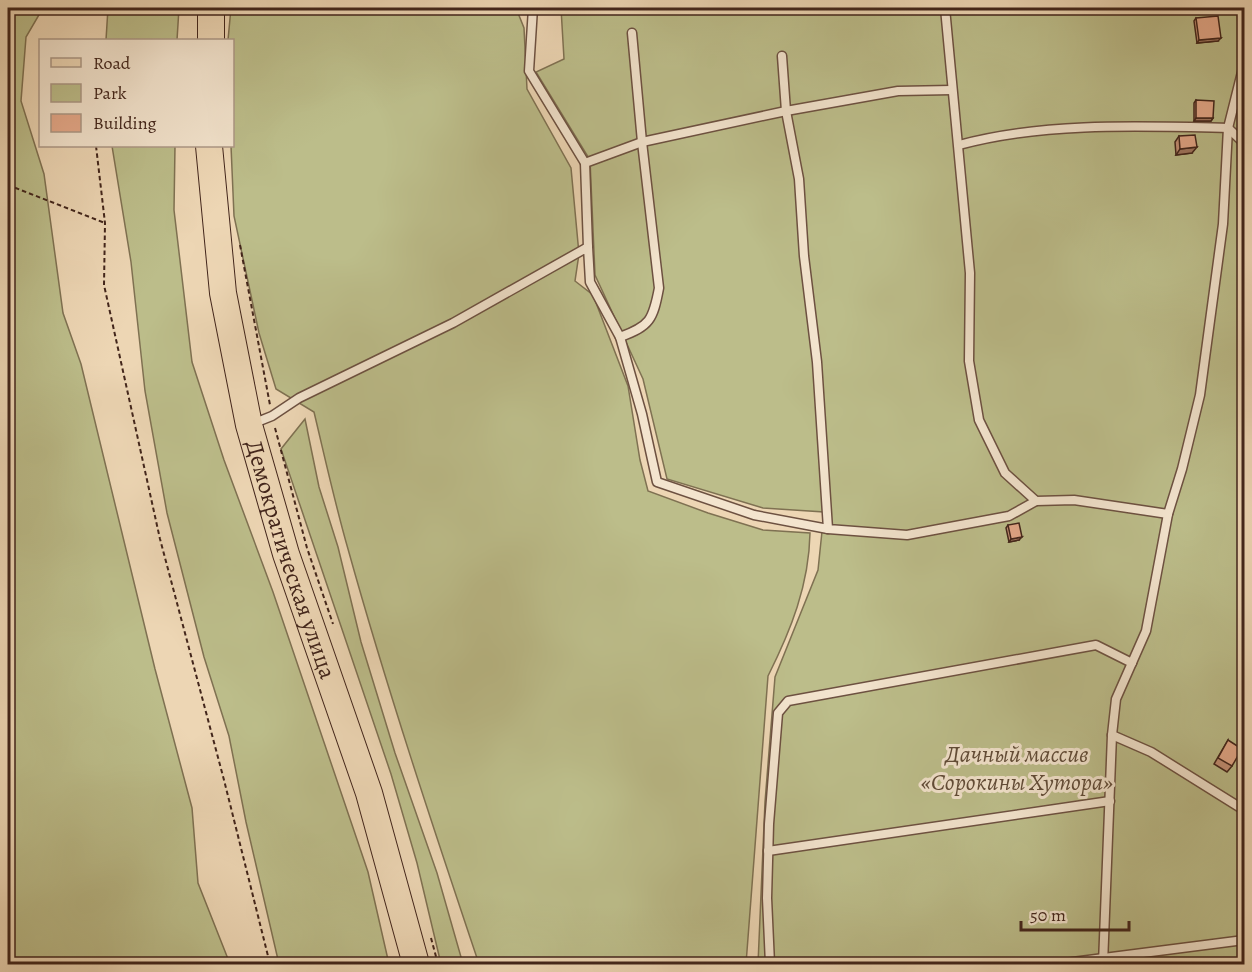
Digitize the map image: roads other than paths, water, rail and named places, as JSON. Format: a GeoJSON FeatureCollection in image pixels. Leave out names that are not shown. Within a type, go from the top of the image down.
{"type":"FeatureCollection","features":[{"type":"Feature","properties":{"kind":"main road"},"geometry":{"type":"LineString","coordinates":[[211,8],[211,39]]}},
{"type":"Feature","properties":{"kind":"main road","name":"Демократическая улица"},"geometry":{"type":"LineString","coordinates":[[210,147],[209,159],[223,293],[260,421],[286,554],[369,793],[416,964]]}},
{"type":"Feature","properties":{"kind":"lane"},"geometry":{"type":"LineString","coordinates":[[533,8],[529,71],[585,163],[590,282],[620,337],[642,414],[657,482],[754,515],[828,529],[908,535],[1009,516],[1036,501],[1074,500],[1168,514]]}},
{"type":"Feature","properties":{"kind":"lane"},"geometry":{"type":"LineString","coordinates":[[945,8],[970,273],[969,361],[979,420],[1005,473],[1036,501]]}},
{"type":"Feature","properties":{"kind":"lane"},"geometry":{"type":"LineString","coordinates":[[1103,961],[1112,735],[1116,699],[1146,631],[1168,514],[1182,469],[1200,395],[1223,224],[1228,128],[1244,64],[1242,8]]}},
{"type":"Feature","properties":{"kind":"lane"},"geometry":{"type":"LineString","coordinates":[[620,337],[641,329],[654,312],[659,288],[632,33]]}},
{"type":"Feature","properties":{"kind":"lane"},"geometry":{"type":"LineString","coordinates":[[782,56],[786,111],[799,179],[804,256],[817,362],[828,529]]}},
{"type":"Feature","properties":{"kind":"lane"},"geometry":{"type":"LineString","coordinates":[[585,163],[642,142],[786,111],[898,91],[952,90]]}},
{"type":"Feature","properties":{"kind":"lane"},"geometry":{"type":"LineString","coordinates":[[959,145],[992,136],[1072,129],[1165,126],[1228,128],[1245,143]]}},
{"type":"Feature","properties":{"kind":"lane"},"geometry":{"type":"LineString","coordinates":[[260,421],[299,398],[453,322],[588,247]]}},
{"type":"Feature","properties":{"kind":"lane"},"geometry":{"type":"LineString","coordinates":[[770,964],[767,898],[768,851],[778,713],[788,701],[1096,645],[1132,663]]}},
{"type":"Feature","properties":{"kind":"lane"},"geometry":{"type":"LineString","coordinates":[[1112,735],[1151,752],[1245,810]]}},
{"type":"Feature","properties":{"kind":"lane"},"geometry":{"type":"LineString","coordinates":[[768,851],[1110,801]]}},
{"type":"Feature","properties":{"kind":"lane"},"geometry":{"type":"LineString","coordinates":[[1057,964],[1103,961],[1245,940]]}},
{"type":"Feature","properties":{"kind":"park label","name":"Дачный массив «Сорокины Хутора»"},"geometry":{"type":"Point","coordinates":[1017,768]}}]}
